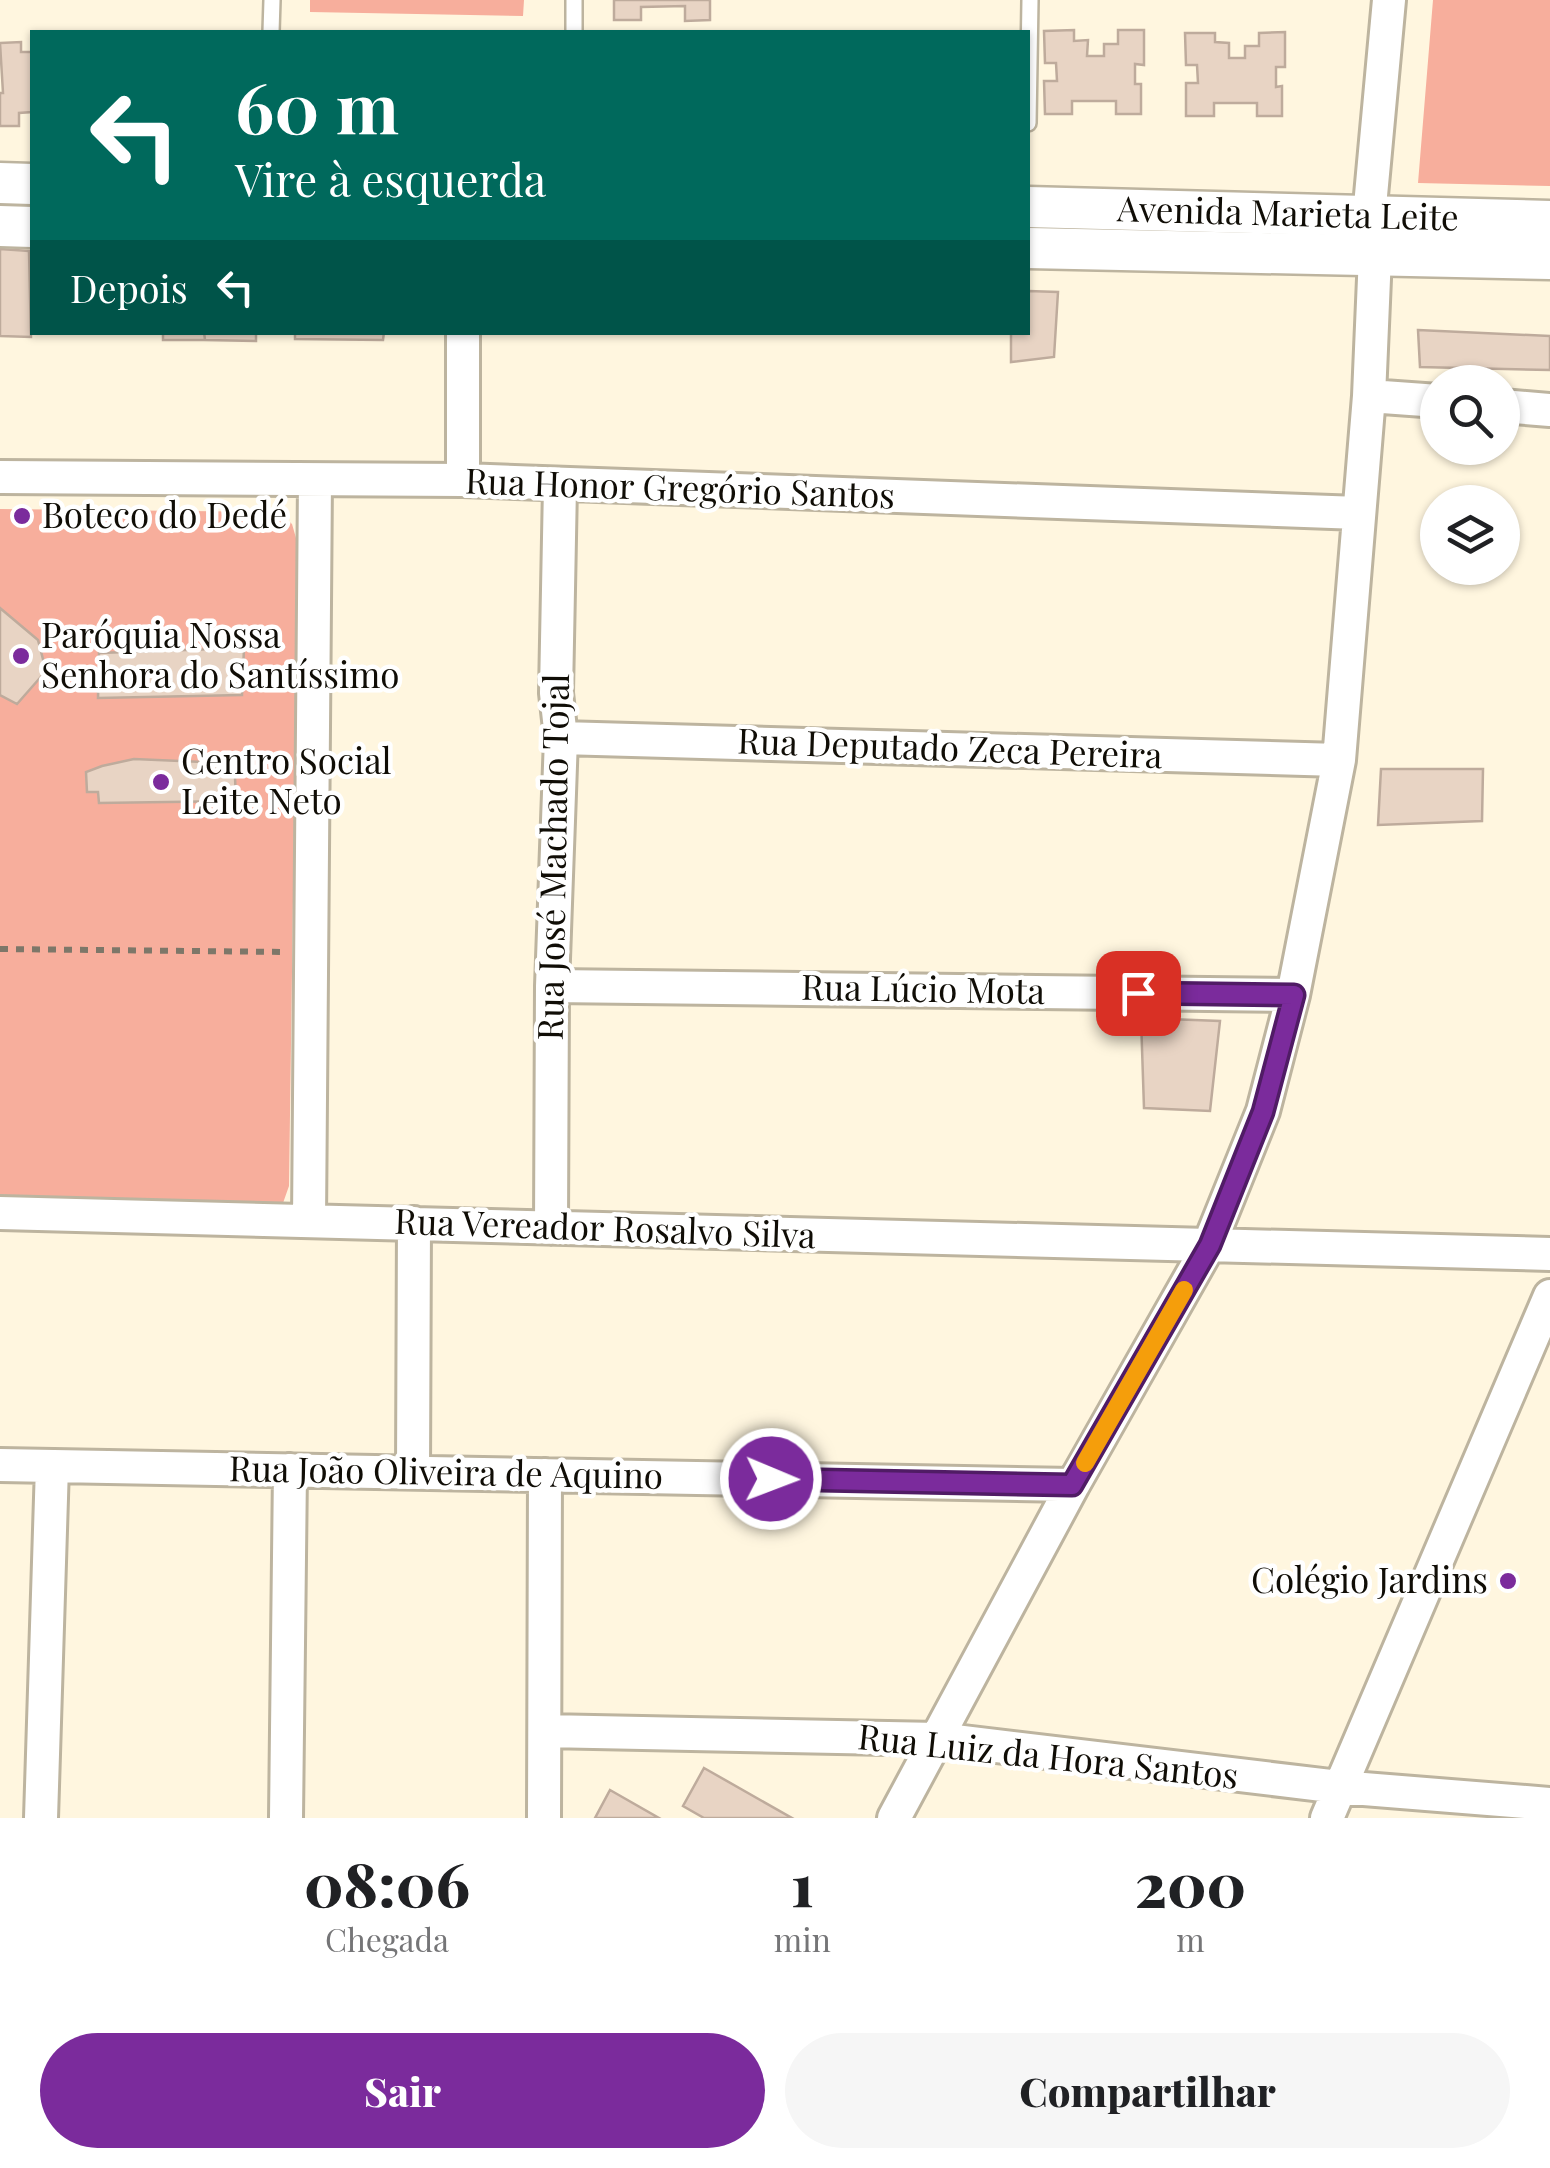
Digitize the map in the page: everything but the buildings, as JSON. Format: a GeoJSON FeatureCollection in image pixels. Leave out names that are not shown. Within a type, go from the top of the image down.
{"type":"FeatureCollection","features":[{"type":"Feature","properties":{"kind":"street"},"geometry":{"type":"LineString","coordinates":[[894,1818],[1072,1485],[1210,1245],[1263,1112],[1294,995],[1339,760],[1369,396],[1372,236],[1388,0]]}},
{"type":"Feature","properties":{"kind":"street"},"geometry":{"type":"LineString","coordinates":[[0,183],[30,184]]}},
{"type":"Feature","properties":{"kind":"street","name":"Avenida Marieta Leite"},"geometry":{"type":"LineString","coordinates":[[1030,207],[1372,236],[1550,260]]}},
{"type":"Feature","properties":{"kind":"street","name":"Avenida Marieta Leite"},"geometry":{"type":"LineString","coordinates":[[1030,248],[1372,236],[1550,221]]}},
{"type":"Feature","properties":{"kind":"street"},"geometry":{"type":"LineString","coordinates":[[0,226],[30,226]]}},
{"type":"Feature","properties":{"kind":"street"},"geometry":{"type":"LineString","coordinates":[[463,480],[464,335]]}},
{"type":"Feature","properties":{"kind":"street"},"geometry":{"type":"LineString","coordinates":[[1369,396],[1420,400]]}},
{"type":"Feature","properties":{"kind":"street"},"geometry":{"type":"LineString","coordinates":[[1520,408],[1550,410]]}},
{"type":"Feature","properties":{"kind":"street","name":"Rua Honor Gregório Santos"},"geometry":{"type":"LineString","coordinates":[[0,477],[463,480],[1360,513]]}},
{"type":"Feature","properties":{"kind":"street"},"geometry":{"type":"LineString","coordinates":[[310,1221],[316,480]]}},
{"type":"Feature","properties":{"kind":"street","name":"Rua José Machado Tojal"},"geometry":{"type":"LineString","coordinates":[[551,1228],[552,986],[560,738],[556,693],[560,486]]}},
{"type":"Feature","properties":{"kind":"street","name":"Rua Deputado Zeca Pereira"},"geometry":{"type":"LineString","coordinates":[[560,738],[1339,760]]}},
{"type":"Feature","properties":{"kind":"street","name":"Rua Lúcio Mota"},"geometry":{"type":"LineString","coordinates":[[552,986],[1294,995]]}},
{"type":"Feature","properties":{"kind":"street","name":"Rua Vereador Rosalvo Silva"},"geometry":{"type":"LineString","coordinates":[[0,1212],[1550,1254]]}},
{"type":"Feature","properties":{"kind":"street"},"geometry":{"type":"LineString","coordinates":[[413,1472],[414,1224]]}},
{"type":"Feature","properties":{"kind":"street"},"geometry":{"type":"LineString","coordinates":[[1327,1818],[1550,1296]]}},
{"type":"Feature","properties":{"kind":"street","name":"Rua João Oliveira de Aquino"},"geometry":{"type":"LineString","coordinates":[[0,1465],[1072,1485]]}},
{"type":"Feature","properties":{"kind":"street"},"geometry":{"type":"LineString","coordinates":[[41,1818],[52,1466]]}},
{"type":"Feature","properties":{"kind":"street"},"geometry":{"type":"LineString","coordinates":[[286,1818],[290,1470]]}},
{"type":"Feature","properties":{"kind":"street"},"geometry":{"type":"LineString","coordinates":[[544,1818],[545,1475]]}},
{"type":"Feature","properties":{"kind":"street","name":"Rua Luiz da Hora Santos"},"geometry":{"type":"LineString","coordinates":[[546,1731],[938,1739],[1339,1787],[1550,1804]]}},
{"type":"Feature","properties":{"kind":"lane"},"geometry":{"type":"LineString","coordinates":[[271,30],[272,0]]}},
{"type":"Feature","properties":{"kind":"lane"},"geometry":{"type":"LineString","coordinates":[[574,0],[574,30]]}},
{"type":"Feature","properties":{"kind":"lane"},"geometry":{"type":"LineString","coordinates":[[1030,0],[1030,30]]}},
{"type":"Feature","properties":{"kind":"path"},"geometry":{"type":"LineString","coordinates":[[0,949],[312,953]]}},
{"type":"Feature","properties":{"kind":"shaded area"},"geometry":{"type":"Polygon","coordinates":[[[310,0],[524,0],[523,16],[310,12],[310,0]]]}},
{"type":"Feature","properties":{"kind":"shaded area"},"geometry":{"type":"Polygon","coordinates":[[[1433,0],[1550,0],[1550,186],[1418,183],[1433,0]]]}},
{"type":"Feature","properties":{"kind":"shaded area"},"geometry":{"type":"Polygon","coordinates":[[[0,509],[279,512],[292,524],[298,545],[289,1186],[283,1203],[269,1206],[0,1200],[0,509]]]}},
{"type":"Feature","properties":{"kind":"slow traffic"},"geometry":{"type":"LineString","coordinates":[[1085,1463],[1184,1290]]}},
{"type":"Feature","properties":{"kind":"place","name":"Boteco do Dedé"},"geometry":{"type":"Point","coordinates":[22,516]}},
{"type":"Feature","properties":{"kind":"place","name":"Paróquia Nossa Senhora do Santíssimo"},"geometry":{"type":"Point","coordinates":[21,656]}},
{"type":"Feature","properties":{"kind":"place","name":"Centro Social Leite Neto"},"geometry":{"type":"Point","coordinates":[161,782]}},
{"type":"Feature","properties":{"kind":"place","name":"Colégio Jardins"},"geometry":{"type":"Point","coordinates":[1508,1581]}},
{"type":"Feature","properties":{"kind":"route"},"geometry":{"type":"LineString","coordinates":[[771,1479],[1072,1485],[1210,1245],[1263,1112],[1294,995],[1138,993]]}}]}
